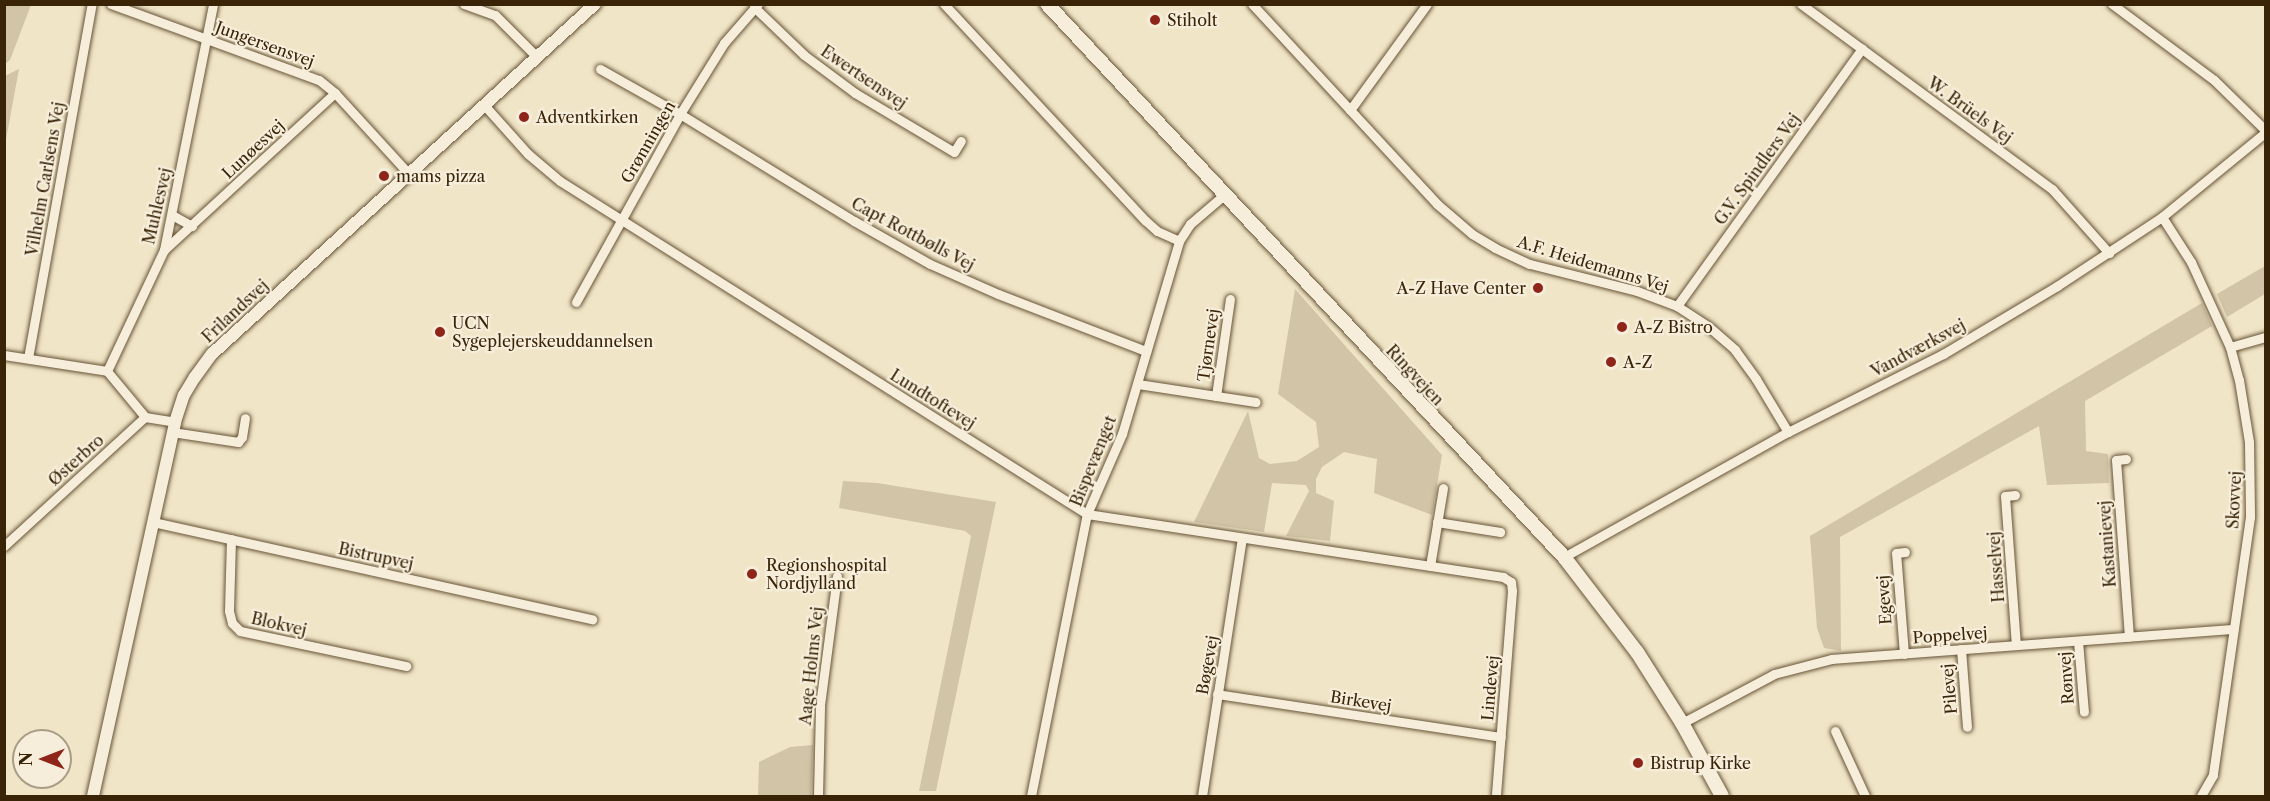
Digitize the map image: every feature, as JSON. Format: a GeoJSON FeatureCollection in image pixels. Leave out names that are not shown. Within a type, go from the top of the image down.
{"type":"FeatureCollection","features":[{"type":"Feature","properties":{"kind":"main road","name":"Ringvejen"},"geometry":{"type":"LineString","coordinates":[[1047,4],[1564,557],[1637,652],[1682,723],[1722,796]]}},
{"type":"Feature","properties":{"kind":"street","name":"Vilhelm Carlsens Vej"},"geometry":{"type":"LineString","coordinates":[[28,358],[92,4]]}},
{"type":"Feature","properties":{"kind":"street","name":"Jungersensvej"},"geometry":{"type":"LineString","coordinates":[[111,4],[319,80],[335,93],[409,174]]}},
{"type":"Feature","properties":{"kind":"street","name":"Muhlesvej"},"geometry":{"type":"LineString","coordinates":[[107,371],[164,250],[213,4]]}},
{"type":"Feature","properties":{"kind":"street"},"geometry":{"type":"LineString","coordinates":[[464,4],[495,15],[537,57]]}},
{"type":"Feature","properties":{"kind":"street"},"geometry":{"type":"LineString","coordinates":[[495,15],[499,4]]}},
{"type":"Feature","properties":{"kind":"street","name":"Frilandsvej"},"geometry":{"type":"LineString","coordinates":[[93,796],[174,427],[184,395],[212,354],[595,4]]}},
{"type":"Feature","properties":{"kind":"street"},"geometry":{"type":"LineString","coordinates":[[944,4],[1146,221],[1157,231],[1179,241]]}},
{"type":"Feature","properties":{"kind":"street","name":"A.F. Heidemanns Vej"},"geometry":{"type":"LineString","coordinates":[[1252,4],[1437,204],[1472,234],[1495,248],[1530,264],[1638,291],[1677,306],[1709,327],[1735,350],[1756,378],[1788,432]]}},
{"type":"Feature","properties":{"kind":"street"},"geometry":{"type":"LineString","coordinates":[[1350,110],[1427,4]]}},
{"type":"Feature","properties":{"kind":"street","name":"W. Brüels Vej"},"geometry":{"type":"LineString","coordinates":[[1801,4],[2052,189],[2109,253]]}},
{"type":"Feature","properties":{"kind":"street"},"geometry":{"type":"LineString","coordinates":[[2112,4],[2214,80],[2265,132]]}},
{"type":"Feature","properties":{"kind":"street","name":"Grønningen"},"geometry":{"type":"LineString","coordinates":[[576,302],[680,114],[724,44],[756,6]]}},
{"type":"Feature","properties":{"kind":"street","name":"Ewertsensvej"},"geometry":{"type":"LineString","coordinates":[[756,6],[804,55],[855,93],[954,152],[961,141]]}},
{"type":"Feature","properties":{"kind":"street","name":"G.V. Spindlers Vej"},"geometry":{"type":"LineString","coordinates":[[1677,306],[1862,49]]}},
{"type":"Feature","properties":{"kind":"street","name":"Capt Rottbølls Vej"},"geometry":{"type":"LineString","coordinates":[[600,69],[680,114],[854,221],[930,264],[998,294],[1146,351]]}},
{"type":"Feature","properties":{"kind":"street","name":"Lunøesvej"},"geometry":{"type":"LineString","coordinates":[[164,250],[335,93]]}},
{"type":"Feature","properties":{"kind":"street","name":"Lundtoftevej"},"geometry":{"type":"LineString","coordinates":[[485,106],[528,154],[560,182],[1087,514],[1503,577],[1511,582]]}},
{"type":"Feature","properties":{"kind":"street","name":"Vandværksvej"},"geometry":{"type":"LineString","coordinates":[[1564,557],[1788,432],[1943,354],[2162,218],[2265,132]]}},
{"type":"Feature","properties":{"kind":"street","name":"Bispevænget"},"geometry":{"type":"LineString","coordinates":[[1031,796],[1087,514],[1122,434],[1179,241],[1190,224],[1224,195]]}},
{"type":"Feature","properties":{"kind":"street"},"geometry":{"type":"LineString","coordinates":[[172,215],[192,226]]}},
{"type":"Feature","properties":{"kind":"street","name":"Skovvej"},"geometry":{"type":"LineString","coordinates":[[2162,218],[2196,271],[2230,347],[2246,415],[2251,476],[2250,517],[2213,775],[2201,796]]}},
{"type":"Feature","properties":{"kind":"street","name":"Tjørnevej"},"geometry":{"type":"LineString","coordinates":[[1216,396],[1230,299]]}},
{"type":"Feature","properties":{"kind":"street"},"geometry":{"type":"LineString","coordinates":[[2230,347],[2265,338]]}},
{"type":"Feature","properties":{"kind":"street"},"geometry":{"type":"LineString","coordinates":[[4,355],[107,371],[145,417],[174,427],[238,442],[242,438],[245,418]]}},
{"type":"Feature","properties":{"kind":"street","name":"Tjørnevej"},"geometry":{"type":"LineString","coordinates":[[1138,384],[1256,402]]}},
{"type":"Feature","properties":{"kind":"street","name":"Østerbro"},"geometry":{"type":"LineString","coordinates":[[4,546],[145,417]]}},
{"type":"Feature","properties":{"kind":"street","name":"Kastanievej"},"geometry":{"type":"LineString","coordinates":[[2126,459],[2116,460],[2130,637]]}},
{"type":"Feature","properties":{"kind":"street"},"geometry":{"type":"LineString","coordinates":[[1430,566],[1443,488]]}},
{"type":"Feature","properties":{"kind":"street","name":"Hasselvej"},"geometry":{"type":"LineString","coordinates":[[2015,495],[2005,496],[2016,645]]}},
{"type":"Feature","properties":{"kind":"street","name":"Bistrupvej"},"geometry":{"type":"LineString","coordinates":[[153,522],[592,619]]}},
{"type":"Feature","properties":{"kind":"street"},"geometry":{"type":"LineString","coordinates":[[1437,522],[1500,532]]}},
{"type":"Feature","properties":{"kind":"street","name":"Blokvej"},"geometry":{"type":"LineString","coordinates":[[231,539],[229,611],[232,623],[240,631],[406,666]]}},
{"type":"Feature","properties":{"kind":"street","name":"Bøgevej"},"geometry":{"type":"LineString","coordinates":[[1202,796],[1242,539]]}},
{"type":"Feature","properties":{"kind":"street","name":"Egevej"},"geometry":{"type":"LineString","coordinates":[[1904,654],[1896,553],[1905,552]]}},
{"type":"Feature","properties":{"kind":"street","name":"Aage Holms Vej"},"geometry":{"type":"LineString","coordinates":[[818,796],[820,705],[837,576]]}},
{"type":"Feature","properties":{"kind":"street","name":"Lindevej"},"geometry":{"type":"LineString","coordinates":[[1496,796],[1511,582]]}},
{"type":"Feature","properties":{"kind":"street","name":"Poppelvej"},"geometry":{"type":"LineString","coordinates":[[1682,723],[1774,674],[1832,659],[2234,629]]}},
{"type":"Feature","properties":{"kind":"street","name":"Rønvej"},"geometry":{"type":"LineString","coordinates":[[2078,640],[2084,712]]}},
{"type":"Feature","properties":{"kind":"street","name":"Pilevej"},"geometry":{"type":"LineString","coordinates":[[1961,650],[1967,727]]}},
{"type":"Feature","properties":{"kind":"street","name":"Birkevej"},"geometry":{"type":"LineString","coordinates":[[1217,694],[1501,737]]}},
{"type":"Feature","properties":{"kind":"street"},"geometry":{"type":"LineString","coordinates":[[1835,731],[1865,796]]}},
{"type":"Feature","properties":{"kind":"shaded area"},"geometry":{"type":"Polygon","coordinates":[[[5,4],[31,5],[10,60],[5,64],[5,4]]]}},
{"type":"Feature","properties":{"kind":"shaded area"},"geometry":{"type":"Polygon","coordinates":[[[19,69],[5,145],[5,76],[19,69]]]}},
{"type":"Feature","properties":{"kind":"shaded area"},"geometry":{"type":"Polygon","coordinates":[[[2265,266],[2265,294],[2227,317],[2217,294],[2265,266]]]}},
{"type":"Feature","properties":{"kind":"shaded area"},"geometry":{"type":"Polygon","coordinates":[[[1295,289],[1442,455],[1432,515],[1374,493],[1377,459],[1344,452],[1322,467],[1316,479],[1316,493],[1334,501],[1330,541],[1286,536],[1309,491],[1306,485],[1272,483],[1264,532],[1194,522],[1248,411],[1259,458],[1270,464],[1297,461],[1319,447],[1316,422],[1278,394],[1295,289]]]}},
{"type":"Feature","properties":{"kind":"shaded area"},"geometry":{"type":"Polygon","coordinates":[[[2202,303],[2212,326],[2085,401],[2086,451],[2108,454],[2109,483],[2047,485],[2039,426],[1840,537],[1841,651],[1824,648],[1817,628],[1810,536],[2202,303]]]}},
{"type":"Feature","properties":{"kind":"shaded area"},"geometry":{"type":"Polygon","coordinates":[[[843,481],[877,483],[996,502],[936,791],[919,791],[971,536],[965,531],[839,508],[843,481]]]}},
{"type":"Feature","properties":{"kind":"shaded area"},"geometry":{"type":"Polygon","coordinates":[[[813,745],[811,796],[758,796],[759,762],[790,747],[813,745]]]}},
{"type":"Feature","properties":{"kind":"place","name":"Stiholt"},"geometry":{"type":"Point","coordinates":[1155,20]}},
{"type":"Feature","properties":{"kind":"place","name":"Adventkirken"},"geometry":{"type":"Point","coordinates":[524,117]}},
{"type":"Feature","properties":{"kind":"place","name":"mams pizza"},"geometry":{"type":"Point","coordinates":[384,176]}},
{"type":"Feature","properties":{"kind":"place","name":"A-Z Have Center"},"geometry":{"type":"Point","coordinates":[1538,288]}},
{"type":"Feature","properties":{"kind":"place","name":"A-Z Bistro"},"geometry":{"type":"Point","coordinates":[1622,327]}},
{"type":"Feature","properties":{"kind":"place","name":"UCN Sygeplejerskeuddannelsen"},"geometry":{"type":"Point","coordinates":[440,332]}},
{"type":"Feature","properties":{"kind":"place","name":"A-Z"},"geometry":{"type":"Point","coordinates":[1611,362]}},
{"type":"Feature","properties":{"kind":"place","name":"Regionshospital Nordjylland"},"geometry":{"type":"Point","coordinates":[752,574]}},
{"type":"Feature","properties":{"kind":"place","name":"Bistrup Kirke"},"geometry":{"type":"Point","coordinates":[1638,763]}}]}
